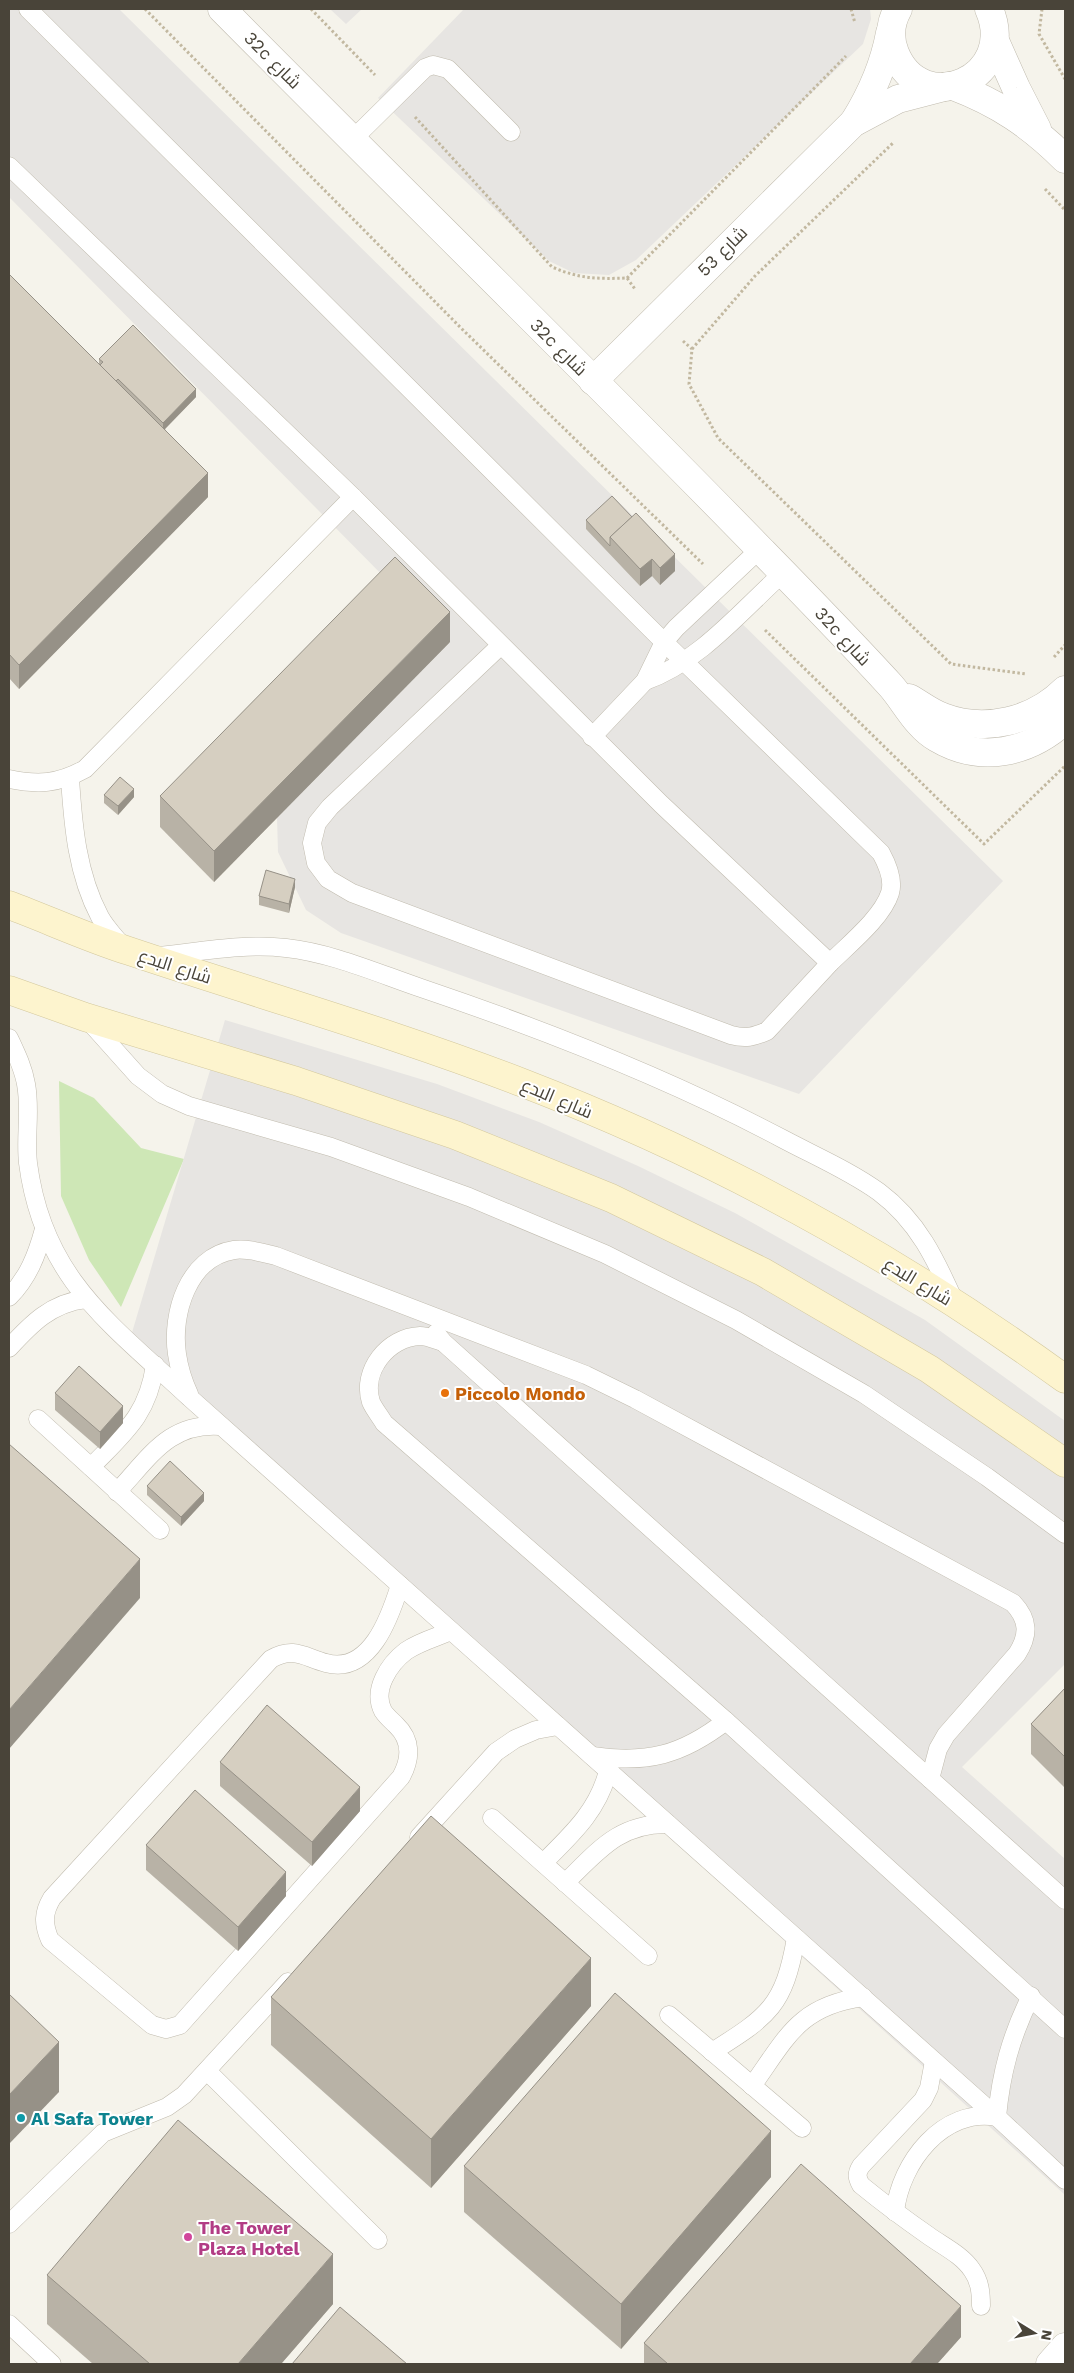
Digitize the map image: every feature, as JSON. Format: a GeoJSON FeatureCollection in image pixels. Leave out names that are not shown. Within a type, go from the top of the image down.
{"type":"FeatureCollection","features":[{"type":"Feature","properties":{"kind":"main road","name":"شارع البدع"},"geometry":{"type":"LineString","coordinates":[[9,905],[137,954],[388,1036],[522,1083],[669,1145],[816,1219],[956,1304],[1065,1379]]}},
{"type":"Feature","properties":{"kind":"main road"},"geometry":{"type":"LineString","coordinates":[[9,990],[85,1017],[296,1081],[446,1131],[611,1198],[763,1272],[913,1359],[1065,1463]]}},
{"type":"Feature","properties":{"kind":"street","name":"32c شارع"},"geometry":{"type":"LineString","coordinates":[[228,10],[352,140],[760,549],[893,688]]}},
{"type":"Feature","properties":{"kind":"street"},"geometry":{"type":"LineString","coordinates":[[892,18],[895,53],[907,72],[926,84],[951,86],[998,106],[1040,134],[1065,159]]}},
{"type":"Feature","properties":{"kind":"street","name":"شارع 53"},"geometry":{"type":"LineString","coordinates":[[593,381],[656,316],[853,123],[878,79],[886,56],[892,18]]}},
{"type":"Feature","properties":{"kind":"street"},"geometry":{"type":"LineString","coordinates":[[995,23],[1016,88],[1040,134]]}},
{"type":"Feature","properties":{"kind":"street","name":"شارع 53"},"geometry":{"type":"LineString","coordinates":[[853,123],[898,99],[965,82],[985,65],[992,54],[995,23]]}},
{"type":"Feature","properties":{"kind":"street"},"geometry":{"type":"LineString","coordinates":[[893,688],[942,717],[964,722],[987,724],[1009,721],[1031,714],[1051,704],[1065,690]]}},
{"type":"Feature","properties":{"kind":"street"},"geometry":{"type":"LineString","coordinates":[[893,688],[934,737],[955,747],[978,752],[1000,752],[1022,748],[1044,738],[1065,720]]}},
{"type":"Feature","properties":{"kind":"street"},"geometry":{"type":"LineString","coordinates":[[1050,2364],[1065,2347]]}},
{"type":"Feature","properties":{"kind":"lane"},"geometry":{"type":"LineString","coordinates":[[28,9],[684,663],[882,853],[890,871],[891,892],[880,912],[767,1031],[756,1036],[744,1038],[731,1035],[352,893],[328,879],[316,863],[312,843],[317,823],[330,808],[500,646]]}},
{"type":"Feature","properties":{"kind":"lane"},"geometry":{"type":"LineString","coordinates":[[352,140],[426,68],[433,65],[441,66],[454,74],[511,132]]}},
{"type":"Feature","properties":{"kind":"lane"},"geometry":{"type":"LineString","coordinates":[[9,166],[353,498],[592,737],[830,963]]}},
{"type":"Feature","properties":{"kind":"lane"},"geometry":{"type":"LineString","coordinates":[[9,779],[41,784],[70,778],[97,758],[353,498]]}},
{"type":"Feature","properties":{"kind":"lane"},"geometry":{"type":"LineString","coordinates":[[592,737],[644,681],[664,642],[689,615],[760,549]]}},
{"type":"Feature","properties":{"kind":"lane"},"geometry":{"type":"LineString","coordinates":[[644,681],[665,674],[684,663],[783,573]]}},
{"type":"Feature","properties":{"kind":"lane"},"geometry":{"type":"LineString","coordinates":[[70,778],[74,837],[83,873],[100,917],[137,954],[253,947],[285,947],[315,953],[459,1001],[562,1039],[662,1081],[761,1127],[880,1192],[918,1229],[932,1251],[956,1304]]}},
{"type":"Feature","properties":{"kind":"lane"},"geometry":{"type":"LineString","coordinates":[[85,1017],[138,1076],[162,1094],[189,1106],[331,1147],[469,1196],[605,1254],[736,1320],[864,1394],[987,1477],[1065,1534]]}},
{"type":"Feature","properties":{"kind":"lane"},"geometry":{"type":"LineString","coordinates":[[9,1038],[21,1064],[26,1085],[28,1162],[34,1196],[44,1229],[62,1266],[86,1300],[106,1321],[221,1426],[863,1997],[1065,2180]]}},
{"type":"Feature","properties":{"kind":"lane"},"geometry":{"type":"LineString","coordinates":[[9,1298],[28,1274],[37,1256],[44,1229]]}},
{"type":"Feature","properties":{"kind":"lane"},"geometry":{"type":"LineString","coordinates":[[190,1398],[182,1376],[177,1352],[176,1329],[179,1313],[189,1283],[200,1268],[216,1256],[235,1250],[254,1250],[276,1256],[586,1375],[627,1395],[1013,1603],[1022,1613],[1027,1627],[1025,1642],[1017,1654],[946,1735],[935,1756],[930,1779]]}},
{"type":"Feature","properties":{"kind":"lane"},"geometry":{"type":"LineString","coordinates":[[9,1348],[34,1321],[51,1309],[70,1301],[86,1300]]}},
{"type":"Feature","properties":{"kind":"lane"},"geometry":{"type":"LineString","coordinates":[[418,1310],[443,1342],[1065,1900]]}},
{"type":"Feature","properties":{"kind":"lane"},"geometry":{"type":"LineString","coordinates":[[443,1342],[420,1336],[397,1342],[379,1357],[370,1378],[371,1402],[384,1423],[726,1721],[1065,2029]]}},
{"type":"Feature","properties":{"kind":"lane"},"geometry":{"type":"LineString","coordinates":[[91,1467],[138,1417],[152,1384],[155,1365]]}},
{"type":"Feature","properties":{"kind":"lane"},"geometry":{"type":"LineString","coordinates":[[38,1419],[160,1530]]}},
{"type":"Feature","properties":{"kind":"lane"},"geometry":{"type":"LineString","coordinates":[[117,1492],[173,1436],[188,1428],[204,1425],[221,1426]]}},
{"type":"Feature","properties":{"kind":"lane"},"geometry":{"type":"LineString","coordinates":[[400,1585],[392,1610],[377,1638],[361,1655],[349,1662],[334,1665],[291,1652],[281,1653],[271,1659],[52,1898],[46,1908],[44,1919],[45,1930],[50,1940],[152,2025],[166,2029],[180,2025],[401,1777],[409,1756],[408,1745],[404,1734],[382,1710],[379,1700],[380,1689],[386,1674],[406,1651],[452,1631]]}},
{"type":"Feature","properties":{"kind":"lane"},"geometry":{"type":"LineString","coordinates":[[592,1756],[620,1760],[649,1758],[676,1751],[703,1738],[726,1721]]}},
{"type":"Feature","properties":{"kind":"lane"},"geometry":{"type":"LineString","coordinates":[[411,1846],[496,1752],[515,1739],[536,1730],[558,1726]]}},
{"type":"Feature","properties":{"kind":"lane"},"geometry":{"type":"LineString","coordinates":[[543,1863],[582,1824],[592,1810],[600,1796],[608,1771]]}},
{"type":"Feature","properties":{"kind":"lane"},"geometry":{"type":"LineString","coordinates":[[492,1818],[648,1956]]}},
{"type":"Feature","properties":{"kind":"lane"},"geometry":{"type":"LineString","coordinates":[[565,1883],[606,1843],[620,1834],[635,1827],[668,1824]]}},
{"type":"Feature","properties":{"kind":"lane"},"geometry":{"type":"LineString","coordinates":[[712,2052],[751,2027],[766,2014],[786,1982],[796,1938]]}},
{"type":"Feature","properties":{"kind":"lane"},"geometry":{"type":"LineString","coordinates":[[9,2224],[103,2133],[166,2107],[184,2095],[299,1969]]}},
{"type":"Feature","properties":{"kind":"lane"},"geometry":{"type":"LineString","coordinates":[[997,2117],[1000,2085],[1007,2055],[1017,2024],[1030,1996]]}},
{"type":"Feature","properties":{"kind":"lane"},"geometry":{"type":"LineString","coordinates":[[752,2086],[788,2034],[799,2022],[827,2005],[863,1997]]}},
{"type":"Feature","properties":{"kind":"lane"},"geometry":{"type":"LineString","coordinates":[[669,2015],[802,2128]]}},
{"type":"Feature","properties":{"kind":"lane"},"geometry":{"type":"LineString","coordinates":[[934,2061],[930,2088],[922,2100],[857,2172],[857,2179],[861,2185],[895,2212],[961,2258],[972,2269],[979,2282],[980,2306]]}},
{"type":"Feature","properties":{"kind":"lane"},"geometry":{"type":"LineString","coordinates":[[207,2071],[378,2240]]}},
{"type":"Feature","properties":{"kind":"lane"},"geometry":{"type":"LineString","coordinates":[[895,2212],[897,2196],[909,2166],[937,2136],[962,2118],[985,2115],[997,2117]]}},
{"type":"Feature","properties":{"kind":"lane"},"geometry":{"type":"LineString","coordinates":[[9,2324],[52,2364]]}},
{"type":"Feature","properties":{"kind":"path"},"geometry":{"type":"LineString","coordinates":[[145,9],[463,330],[723,584]]}},
{"type":"Feature","properties":{"kind":"path"},"geometry":{"type":"LineString","coordinates":[[311,9],[396,96],[552,268],[572,276],[593,280],[627,278],[847,56],[850,47]]}},
{"type":"Feature","properties":{"kind":"path"},"geometry":{"type":"LineString","coordinates":[[851,9],[857,29]]}},
{"type":"Feature","properties":{"kind":"path"},"geometry":{"type":"LineString","coordinates":[[1042,9],[1039,34],[1065,79]]}},
{"type":"Feature","properties":{"kind":"path"},"geometry":{"type":"LineString","coordinates":[[899,138],[755,276],[692,349],[689,384],[708,422],[725,445],[950,664],[1027,675]]}},
{"type":"Feature","properties":{"kind":"path"},"geometry":{"type":"LineString","coordinates":[[1040,184],[1065,210]]}},
{"type":"Feature","properties":{"kind":"path"},"geometry":{"type":"LineString","coordinates":[[627,278],[656,316],[692,349]]}},
{"type":"Feature","properties":{"kind":"path"},"geometry":{"type":"LineString","coordinates":[[744,609],[984,844],[1065,766]]}},
{"type":"Feature","properties":{"kind":"path"},"geometry":{"type":"LineString","coordinates":[[1048,663],[1065,645]]}},
{"type":"Feature","properties":{"kind":"green space"},"geometry":{"type":"Polygon","coordinates":[[[59,1081],[94,1098],[141,1148],[184,1159],[121,1307],[89,1260],[61,1196],[59,1081]]]}},
{"type":"Feature","properties":{"kind":"shaded area"},"geometry":{"type":"Polygon","coordinates":[[[9,9],[119,9],[1003,881],[799,1094],[341,933],[306,910],[278,852],[277,817],[395,588],[9,197],[9,9]]]}},
{"type":"Feature","properties":{"kind":"shaded area"},"geometry":{"type":"Polygon","coordinates":[[[330,9],[362,9],[346,24],[330,9]]]}},
{"type":"Feature","properties":{"kind":"shaded area"},"geometry":{"type":"Polygon","coordinates":[[[464,9],[870,9],[871,19],[863,44],[636,260],[609,275],[574,273],[549,261],[378,98],[464,9]]]}},
{"type":"Feature","properties":{"kind":"shaded area"},"geometry":{"type":"Polygon","coordinates":[[[225,1020],[437,1084],[539,1122],[638,1166],[735,1213],[925,1320],[1065,1421],[1065,1664],[962,1767],[1065,1859],[1065,2195],[128,1346],[225,1020]]]}},
{"type":"Feature","properties":{"kind":"building"},"geometry":{"type":"Polygon","coordinates":[[[9,274],[208,473],[19,665],[9,654],[9,274]]]}},
{"type":"Feature","properties":{"kind":"building"},"geometry":{"type":"Polygon","coordinates":[[[133,325],[196,389],[163,423],[118,379],[116,381],[100,365],[103,362],[99,359],[133,325]]]}},
{"type":"Feature","properties":{"kind":"building"},"geometry":{"type":"Polygon","coordinates":[[[612,496],[632,517],[610,537],[610,546],[586,520],[612,496]]]}},
{"type":"Feature","properties":{"kind":"building"},"geometry":{"type":"Polygon","coordinates":[[[636,513],[675,554],[660,568],[652,559],[640,569],[610,537],[636,513]]]}},
{"type":"Feature","properties":{"kind":"building"},"geometry":{"type":"Polygon","coordinates":[[[395,557],[450,612],[214,851],[160,796],[395,557]]]}},
{"type":"Feature","properties":{"kind":"building"},"geometry":{"type":"Polygon","coordinates":[[[120,777],[134,789],[118,806],[104,795],[120,777]]]}},
{"type":"Feature","properties":{"kind":"building"},"geometry":{"type":"Polygon","coordinates":[[[266,870],[295,879],[289,904],[259,896],[266,870]]]}},
{"type":"Feature","properties":{"kind":"building"},"geometry":{"type":"Polygon","coordinates":[[[79,1366],[123,1406],[100,1432],[55,1393],[79,1366]]]}},
{"type":"Feature","properties":{"kind":"building"},"geometry":{"type":"Polygon","coordinates":[[[9,1444],[140,1559],[9,1710],[9,1444]]]}},
{"type":"Feature","properties":{"kind":"building"},"geometry":{"type":"Polygon","coordinates":[[[170,1461],[204,1493],[181,1517],[147,1486],[170,1461]]]}},
{"type":"Feature","properties":{"kind":"building"},"geometry":{"type":"Polygon","coordinates":[[[1065,1688],[1065,1757],[1031,1724],[1065,1688]]]}},
{"type":"Feature","properties":{"kind":"building"},"geometry":{"type":"Polygon","coordinates":[[[267,1705],[360,1787],[312,1842],[220,1762],[267,1705]]]}},
{"type":"Feature","properties":{"kind":"building"},"geometry":{"type":"Polygon","coordinates":[[[195,1790],[286,1872],[238,1927],[146,1845],[195,1790]]]}},
{"type":"Feature","properties":{"kind":"building"},"geometry":{"type":"Polygon","coordinates":[[[431,1816],[591,1958],[431,2139],[271,1997],[431,1816]]]}},
{"type":"Feature","properties":{"kind":"building"},"geometry":{"type":"Polygon","coordinates":[[[615,1993],[771,2131],[621,2304],[464,2166],[615,1993]]]}},
{"type":"Feature","properties":{"kind":"building"},"geometry":{"type":"Polygon","coordinates":[[[9,1994],[59,2042],[9,2095],[9,1994]]]}},
{"type":"Feature","properties":{"kind":"building","name":"The Tower Plaza Hotel"},"geometry":{"type":"Polygon","coordinates":[[[178,2120],[333,2254],[238,2364],[150,2364],[47,2275],[178,2120]]]}},
{"type":"Feature","properties":{"kind":"building"},"geometry":{"type":"Polygon","coordinates":[[[801,2164],[961,2306],[910,2364],[668,2364],[644,2343],[801,2164]]]}},
{"type":"Feature","properties":{"kind":"building"},"geometry":{"type":"Polygon","coordinates":[[[340,2307],[407,2364],[292,2364],[340,2307]]]}},
{"type":"Feature","properties":{"kind":"place","name":"Piccolo Mondo"},"geometry":{"type":"Point","coordinates":[445,1393]}},
{"type":"Feature","properties":{"kind":"place","name":"Al Safa Tower"},"geometry":{"type":"Point","coordinates":[21,2118]}},
{"type":"Feature","properties":{"kind":"place","name":"The Tower Plaza Hotel"},"geometry":{"type":"Point","coordinates":[188,2237]}}]}
